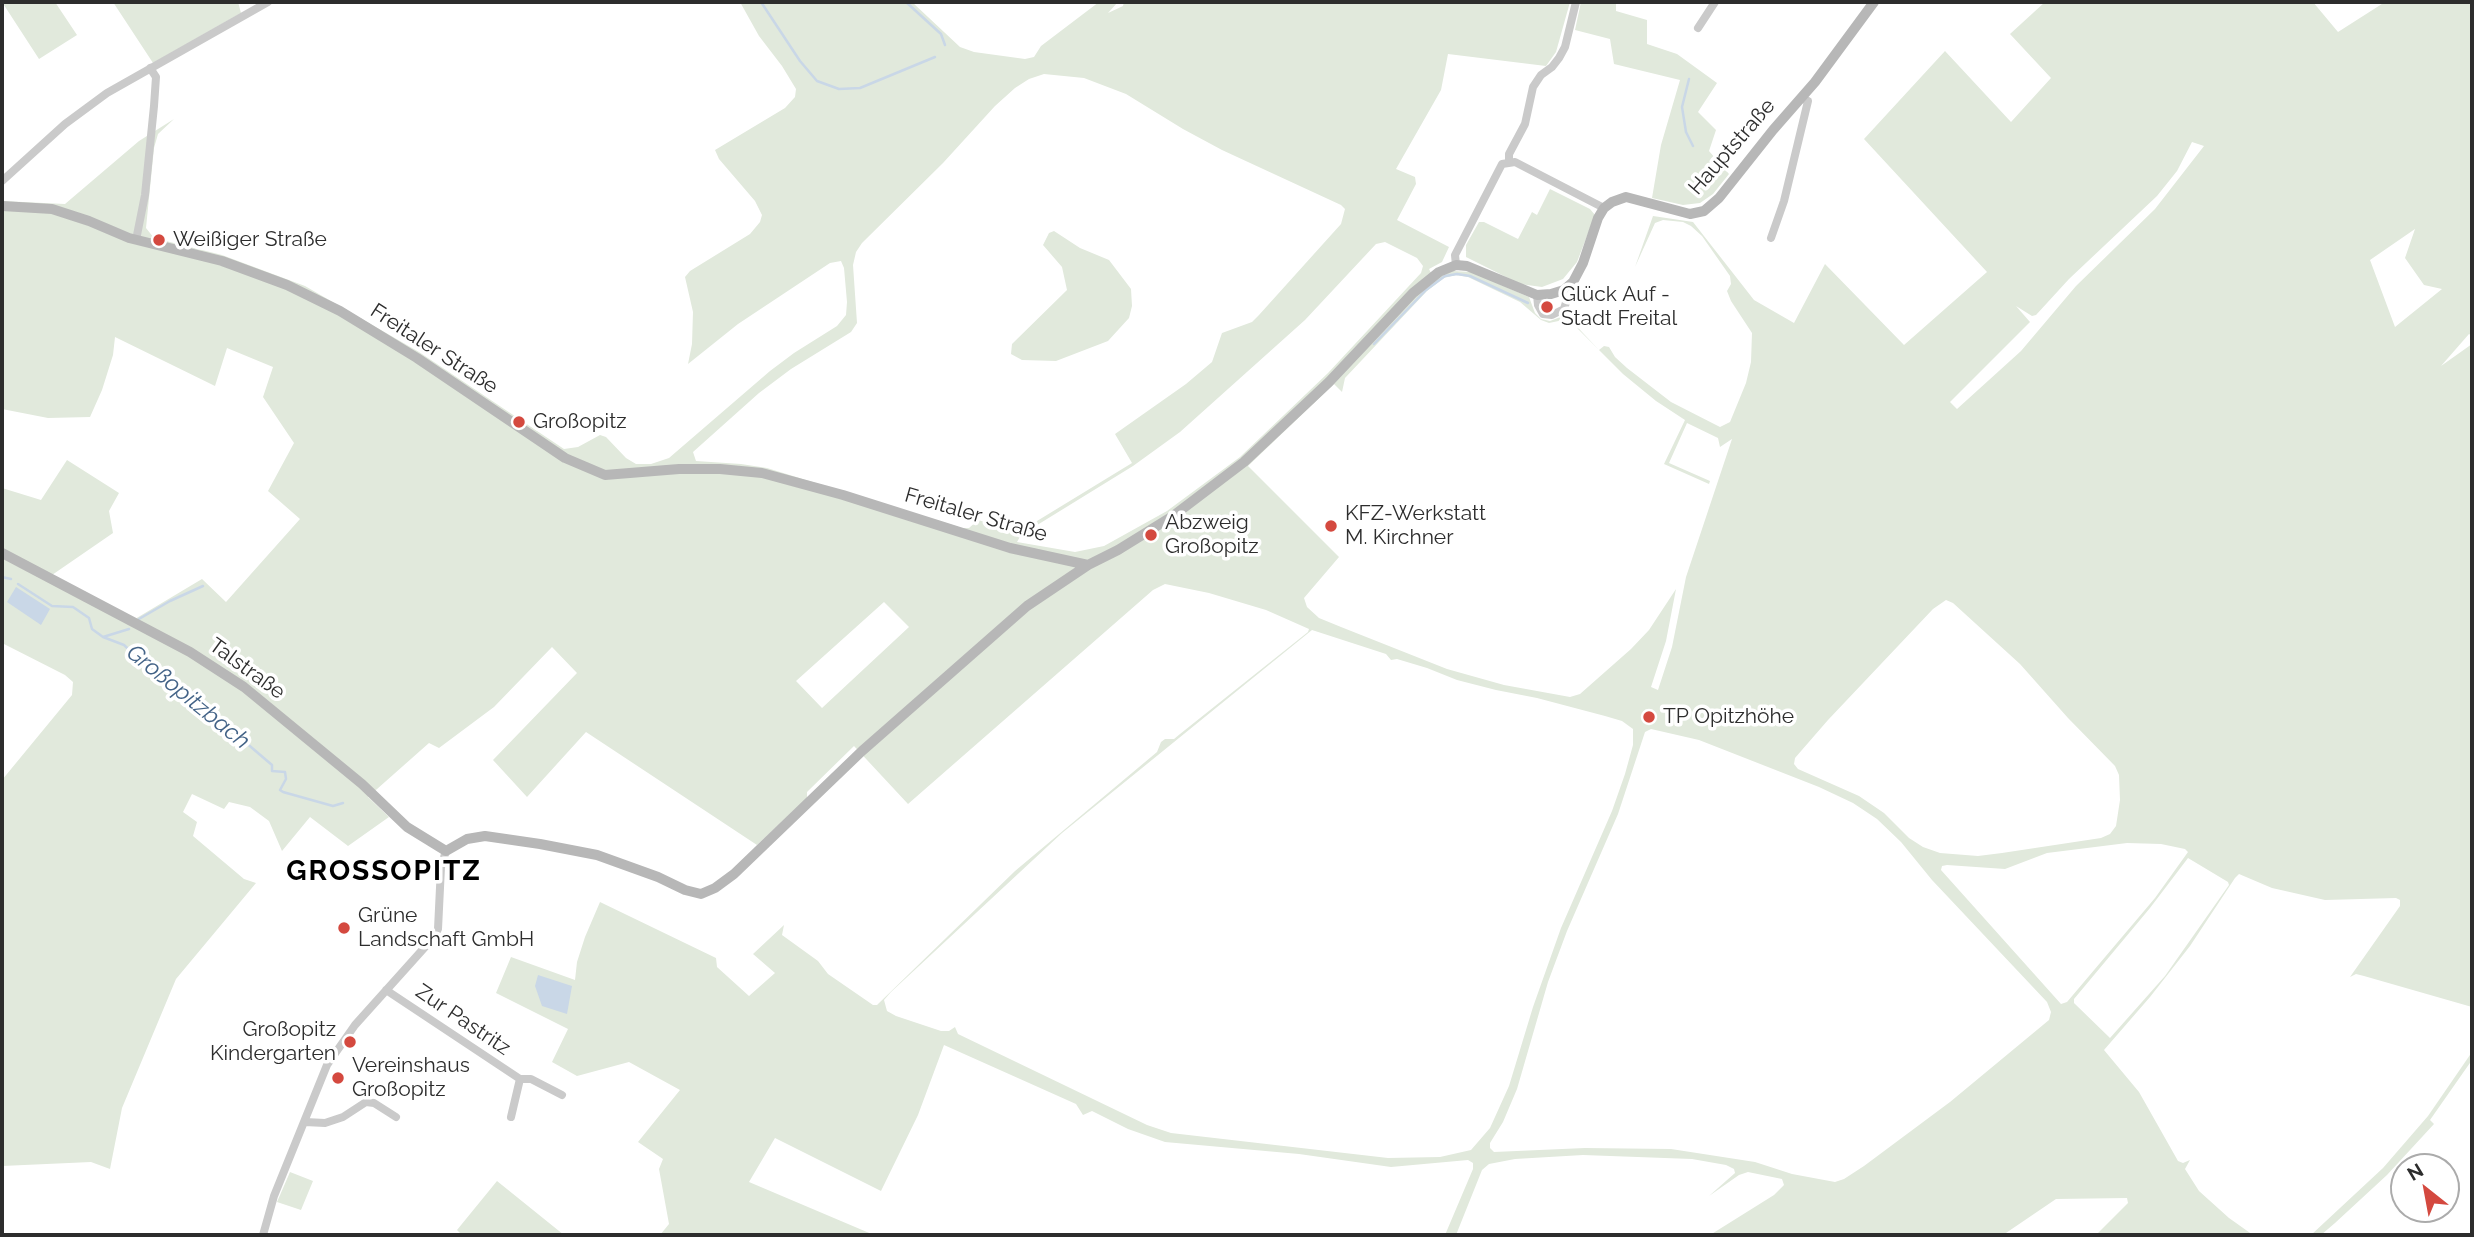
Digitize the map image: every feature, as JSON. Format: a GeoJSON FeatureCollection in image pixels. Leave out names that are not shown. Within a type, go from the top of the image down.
{"type":"FeatureCollection","features":[{"type":"Feature","properties":{"kind":"street"},"geometry":{"type":"LineString","coordinates":[[2,181],[80,112],[150,68],[268,2]]}},
{"type":"Feature","properties":{"kind":"street"},"geometry":{"type":"LineString","coordinates":[[1510,162],[1509,154],[1524,124],[1533,87],[1541,75],[1552,67],[1565,47],[1576,2]]}},
{"type":"Feature","properties":{"kind":"street"},"geometry":{"type":"LineString","coordinates":[[1698,28],[1715,2]]}},
{"type":"Feature","properties":{"kind":"street","name":"Hauptstraße"},"geometry":{"type":"LineString","coordinates":[[1604,208],[1626,197],[1690,214],[1704,211],[1719,198],[1815,82],[1874,2]]}},
{"type":"Feature","properties":{"kind":"street"},"geometry":{"type":"LineString","coordinates":[[136,240],[145,195],[154,106],[156,77],[150,68]]}},
{"type":"Feature","properties":{"kind":"street"},"geometry":{"type":"LineString","coordinates":[[1771,238],[1784,201],[1808,101],[1801,98]]}},
{"type":"Feature","properties":{"kind":"street"},"geometry":{"type":"LineString","coordinates":[[263,1235],[274,1196],[327,1065],[355,1024],[434,937],[438,929],[440,867],[446,851],[453,845],[475,837],[502,838],[597,855],[694,893],[709,892],[734,874],[862,751],[1005,623],[1087,565],[1118,550],[1173,516],[1244,462],[1297,414],[1427,280],[1456,265],[1477,268],[1537,295],[1564,289],[1573,282],[1583,262],[1604,208],[1515,162],[1502,164],[1455,255],[1456,265]]}},
{"type":"Feature","properties":{"kind":"street","name":"Freitaler Straße"},"geometry":{"type":"LineString","coordinates":[[2,206],[52,209],[136,240],[222,261],[319,300],[417,358],[565,458],[605,475],[679,469],[762,472],[1010,548],[1087,565]]}},
{"type":"Feature","properties":{"kind":"street"},"geometry":{"type":"LineString","coordinates":[[1537,295],[1538,305],[1544,314],[1552,316],[1564,309],[1567,299],[1564,289]]}},
{"type":"Feature","properties":{"kind":"street","name":"Talstraße"},"geometry":{"type":"LineString","coordinates":[[2,553],[190,652],[244,687],[362,784],[407,827],[446,851]]}},
{"type":"Feature","properties":{"kind":"street","name":"Zur Pastritz"},"geometry":{"type":"LineString","coordinates":[[386,990],[520,1079],[531,1079],[562,1096]]}},
{"type":"Feature","properties":{"kind":"street","name":"Zur Pastritz"},"geometry":{"type":"LineString","coordinates":[[510,1117],[520,1079]]}},
{"type":"Feature","properties":{"kind":"street"},"geometry":{"type":"LineString","coordinates":[[305,1122],[325,1124],[343,1117],[366,1102],[374,1103],[396,1117]]}},
{"type":"Feature","properties":{"kind":"shaded area"},"geometry":{"type":"Polygon","coordinates":[[[2,2],[55,2],[77,35],[39,59],[2,2]]]}},
{"type":"Feature","properties":{"kind":"shaded area"},"geometry":{"type":"Polygon","coordinates":[[[113,2],[238,2],[241,13],[153,63],[113,2]]]}},
{"type":"Feature","properties":{"kind":"shaded area"},"geometry":{"type":"Polygon","coordinates":[[[740,2],[912,2],[960,47],[974,52],[1025,59],[1034,57],[1041,46],[1099,2],[1118,2],[1108,13],[1123,6],[1124,2],[1570,2],[1556,52],[1546,66],[1448,54],[1441,90],[1396,169],[1415,177],[1416,184],[1397,220],[1449,247],[1442,262],[1429,269],[1434,279],[1453,271],[1471,272],[1529,297],[1535,313],[1541,319],[1550,321],[1566,315],[1599,350],[1604,346],[1609,347],[1627,368],[1671,402],[1720,427],[1730,422],[1746,383],[1751,362],[1752,333],[1727,291],[1731,284],[1730,276],[1702,236],[1691,226],[1683,222],[1663,220],[1655,223],[1635,267],[1653,216],[1693,222],[1754,300],[1794,323],[1825,264],[1904,345],[1987,272],[1864,139],[1945,51],[2011,122],[2051,78],[2010,34],[2045,2],[2313,2],[2338,32],[2385,2],[2472,2],[2472,336],[2469,334],[2441,366],[2472,344],[2472,1007],[2356,974],[2350,977],[2400,906],[2400,900],[2325,900],[2272,888],[2239,874],[2235,878],[2190,946],[2104,1050],[2139,1092],[2178,1161],[2183,1163],[2190,1160],[2185,1169],[2199,1191],[2253,1235],[2096,1235],[2128,1203],[2127,1198],[2056,1199],[2003,1235],[1710,1235],[1774,1195],[1784,1185],[1782,1179],[1748,1172],[1739,1175],[1709,1196],[1735,1173],[1734,1169],[1692,1159],[1583,1155],[1515,1159],[1489,1164],[1482,1170],[1456,1235],[1445,1235],[1473,1169],[1473,1163],[1468,1160],[1391,1167],[1299,1154],[1165,1142],[1128,1129],[1092,1111],[1083,1115],[1076,1104],[944,1045],[918,1115],[881,1191],[775,1138],[749,1182],[874,1235],[660,1235],[669,1224],[659,1169],[663,1159],[638,1142],[680,1090],[629,1062],[577,1076],[552,1062],[568,1029],[496,993],[511,957],[575,980],[577,962],[585,937],[600,902],[716,958],[717,967],[749,996],[775,973],[753,954],[784,925],[782,935],[818,961],[828,974],[873,1005],[877,1005],[1015,871],[1157,752],[1161,742],[1174,739],[1309,629],[1266,610],[1209,593],[1165,584],[1153,590],[908,804],[854,746],[807,792],[807,798],[757,845],[586,732],[527,797],[493,760],[577,673],[552,647],[494,707],[439,748],[429,743],[368,797],[389,817],[348,846],[310,817],[282,851],[269,821],[250,807],[229,802],[224,809],[192,794],[183,812],[197,822],[193,836],[244,879],[256,883],[176,979],[122,1108],[110,1169],[91,1162],[2,1166],[2,780],[72,695],[73,682],[65,675],[2,643],[2,488],[41,500],[67,460],[119,493],[109,511],[113,533],[52,575],[135,619],[202,579],[226,602],[300,519],[268,491],[294,443],[263,397],[273,367],[227,348],[215,386],[115,337],[113,355],[90,417],[48,418],[2,409],[2,201],[65,204],[139,141],[174,119],[158,134],[154,148],[146,228],[154,238],[222,255],[305,286],[419,352],[564,449],[578,447],[600,435],[606,437],[626,458],[636,464],[651,464],[669,458],[770,371],[837,326],[846,315],[844,268],[841,261],[830,263],[738,324],[688,364],[693,312],[685,277],[690,271],[750,234],[762,215],[755,201],[719,159],[715,150],[785,108],[795,97],[796,89],[759,36],[740,2]],[[1044,74],[1029,79],[995,106],[943,163],[862,243],[856,252],[853,265],[857,323],[851,332],[791,369],[759,393],[693,452],[696,461],[767,468],[962,528],[969,528],[978,520],[1019,532],[1132,463],[1115,434],[1186,384],[1212,362],[1222,333],[1252,322],[1341,224],[1345,209],[1341,205],[1222,150],[1126,94],[1084,78],[1044,74]],[[2192,142],[2177,171],[2157,196],[2069,279],[2036,315],[2032,316],[2016,306],[2030,322],[1950,402],[1957,409],[2021,351],[2076,286],[2155,209],[2204,146],[2192,142]],[[2415,229],[2370,260],[2395,327],[2442,289],[2424,285],[2405,258],[2415,229]],[[1385,242],[1376,244],[1305,320],[1180,432],[1133,466],[1021,535],[1017,542],[1075,552],[1104,546],[1167,511],[1240,457],[1328,373],[1421,273],[1423,266],[1417,258],[1385,242]],[[1456,275],[1444,278],[1427,291],[1345,378],[1342,392],[1334,384],[1248,466],[1339,557],[1304,598],[1307,607],[1319,618],[1447,669],[1504,685],[1570,697],[1580,694],[1631,649],[1649,630],[1676,589],[1666,641],[1651,687],[1658,690],[1672,647],[1686,577],[1732,439],[1720,447],[1718,438],[1687,423],[1669,463],[1710,481],[1709,484],[1664,464],[1685,420],[1623,374],[1568,319],[1549,323],[1541,320],[1520,302],[1468,277],[1456,275]],[[1946,600],[1933,609],[1828,720],[1795,758],[1794,764],[1798,769],[1859,796],[1884,813],[1909,838],[1940,853],[1978,856],[2101,838],[2110,834],[2116,826],[2120,800],[2119,775],[2115,766],[2020,664],[1953,603],[1946,600]],[[884,602],[796,681],[822,708],[909,627],[884,602]],[[1312,630],[1062,833],[884,1000],[887,1011],[896,1016],[941,1031],[949,1031],[955,1027],[958,1034],[1147,1125],[1171,1133],[1388,1158],[1440,1157],[1471,1150],[1490,1128],[1509,1086],[1561,928],[1612,811],[1625,774],[1633,745],[1633,729],[1622,721],[1605,716],[1457,680],[1427,668],[1397,659],[1391,660],[1386,654],[1312,630]],[[1651,729],[1645,732],[1618,814],[1548,982],[1517,1089],[1503,1122],[1490,1143],[1494,1152],[1585,1148],[1671,1149],[1755,1162],[1792,1174],[1835,1182],[1864,1166],[1950,1102],[2049,1020],[2051,1012],[2047,1002],[1877,819],[1853,803],[1819,787],[1699,740],[1651,729]],[[2127,843],[2047,853],[2005,869],[1947,865],[1942,866],[1941,870],[2061,1004],[2067,1002],[2155,898],[2188,852],[2161,844],[2127,843]],[[2188,858],[2074,999],[2074,1003],[2110,1038],[2165,976],[2229,885],[2228,882],[2188,858]]]}},
{"type":"Feature","properties":{"kind":"shaded area"},"geometry":{"type":"Polygon","coordinates":[[[1581,2],[1616,2],[1616,11],[1647,20],[1647,44],[1677,54],[1717,83],[1698,112],[1716,130],[1709,151],[1729,174],[1713,194],[1700,203],[1683,205],[1652,198],[1661,145],[1680,80],[1614,64],[1610,39],[1575,30],[1581,2]]]}},
{"type":"Feature","properties":{"kind":"shaded area"},"geometry":{"type":"Polygon","coordinates":[[[1550,189],[1590,209],[1595,215],[1577,262],[1563,279],[1542,287],[1520,284],[1466,257],[1466,245],[1479,222],[1518,239],[1532,212],[1537,215],[1550,189]]]}},
{"type":"Feature","properties":{"kind":"shaded area"},"geometry":{"type":"Polygon","coordinates":[[[1054,231],[1080,248],[1109,260],[1131,289],[1132,306],[1129,318],[1108,341],[1056,361],[1022,360],[1011,354],[1012,344],[1067,290],[1062,267],[1043,245],[1049,233],[1054,231]]]}},
{"type":"Feature","properties":{"kind":"shaded area"},"geometry":{"type":"Polygon","coordinates":[[[2472,1052],[2472,1060],[2430,1120],[2434,1124],[2407,1153],[2396,1153],[2428,1116],[2472,1052]]]}},
{"type":"Feature","properties":{"kind":"shaded area"},"geometry":{"type":"Polygon","coordinates":[[[2390,1160],[2390,1172],[2387,1175],[2321,1235],[2311,1235],[2390,1160]]]}},
{"type":"Feature","properties":{"kind":"shaded area"},"geometry":{"type":"Polygon","coordinates":[[[290,1172],[313,1181],[301,1210],[277,1202],[290,1172]]]}},
{"type":"Feature","properties":{"kind":"shaded area"},"geometry":{"type":"Polygon","coordinates":[[[497,1181],[564,1235],[462,1235],[457,1230],[497,1181]]]}},
{"type":"Feature","properties":{"kind":"water"},"geometry":{"type":"Polygon","coordinates":[[[16,587],[50,609],[41,625],[7,602],[16,587]]]}},
{"type":"Feature","properties":{"kind":"water"},"geometry":{"type":"Polygon","coordinates":[[[538,975],[572,986],[567,1014],[542,1006],[535,986],[538,975]]]}},
{"type":"Feature","properties":{"kind":"waterway"},"geometry":{"type":"LineString","coordinates":[[761,2],[800,61],[817,81],[839,89],[860,88],[935,57]]}},
{"type":"Feature","properties":{"kind":"waterway"},"geometry":{"type":"LineString","coordinates":[[906,2],[941,34],[945,45]]}},
{"type":"Feature","properties":{"kind":"waterway"},"geometry":{"type":"LineString","coordinates":[[1689,79],[1682,107],[1686,132],[1693,146]]}},
{"type":"Feature","properties":{"kind":"waterway"},"geometry":{"type":"LineString","coordinates":[[1374,344],[1426,290],[1445,276],[1470,276],[1528,303]]}},
{"type":"Feature","properties":{"kind":"waterway","name":"Großopitzbach"},"geometry":{"type":"LineString","coordinates":[[2,577],[11,579]]}},
{"type":"Feature","properties":{"kind":"waterway","name":"Großopitzbach"},"geometry":{"type":"LineString","coordinates":[[18,584],[52,606],[73,607],[89,618],[92,629],[103,637],[124,645],[140,660],[189,694],[272,765],[272,771],[285,772],[286,779],[280,790],[333,806],[343,803]]}},
{"type":"Feature","properties":{"kind":"waterway"},"geometry":{"type":"LineString","coordinates":[[139,619],[203,586]]}},
{"type":"Feature","properties":{"kind":"waterway"},"geometry":{"type":"LineString","coordinates":[[103,637],[129,629]]}},
{"type":"Feature","properties":{"kind":"place","name":"Weißiger Straße"},"geometry":{"type":"Point","coordinates":[159,240]}},
{"type":"Feature","properties":{"kind":"place","name":"Glück Auf - Stadt Freital"},"geometry":{"type":"Point","coordinates":[1547,307]}},
{"type":"Feature","properties":{"kind":"place","name":"Großopitz"},"geometry":{"type":"Point","coordinates":[519,422]}},
{"type":"Feature","properties":{"kind":"place","name":"KFZ-Werkstatt M. Kirchner"},"geometry":{"type":"Point","coordinates":[1331,526]}},
{"type":"Feature","properties":{"kind":"place","name":"Abzweig Großopitz"},"geometry":{"type":"Point","coordinates":[1151,535]}},
{"type":"Feature","properties":{"kind":"place","name":"TP Opitzhöhe"},"geometry":{"type":"Point","coordinates":[1649,717]}},
{"type":"Feature","properties":{"kind":"place","name":"Grüne Landschaft GmbH"},"geometry":{"type":"Point","coordinates":[344,928]}},
{"type":"Feature","properties":{"kind":"place","name":"Großopitz Kindergarten"},"geometry":{"type":"Point","coordinates":[350,1042]}},
{"type":"Feature","properties":{"kind":"place","name":"Vereinshaus Großopitz"},"geometry":{"type":"Point","coordinates":[338,1078]}},
{"type":"Feature","properties":{"kind":"district","name":"GROSSOPITZ"},"geometry":{"type":"Point","coordinates":[384,872]}}]}
